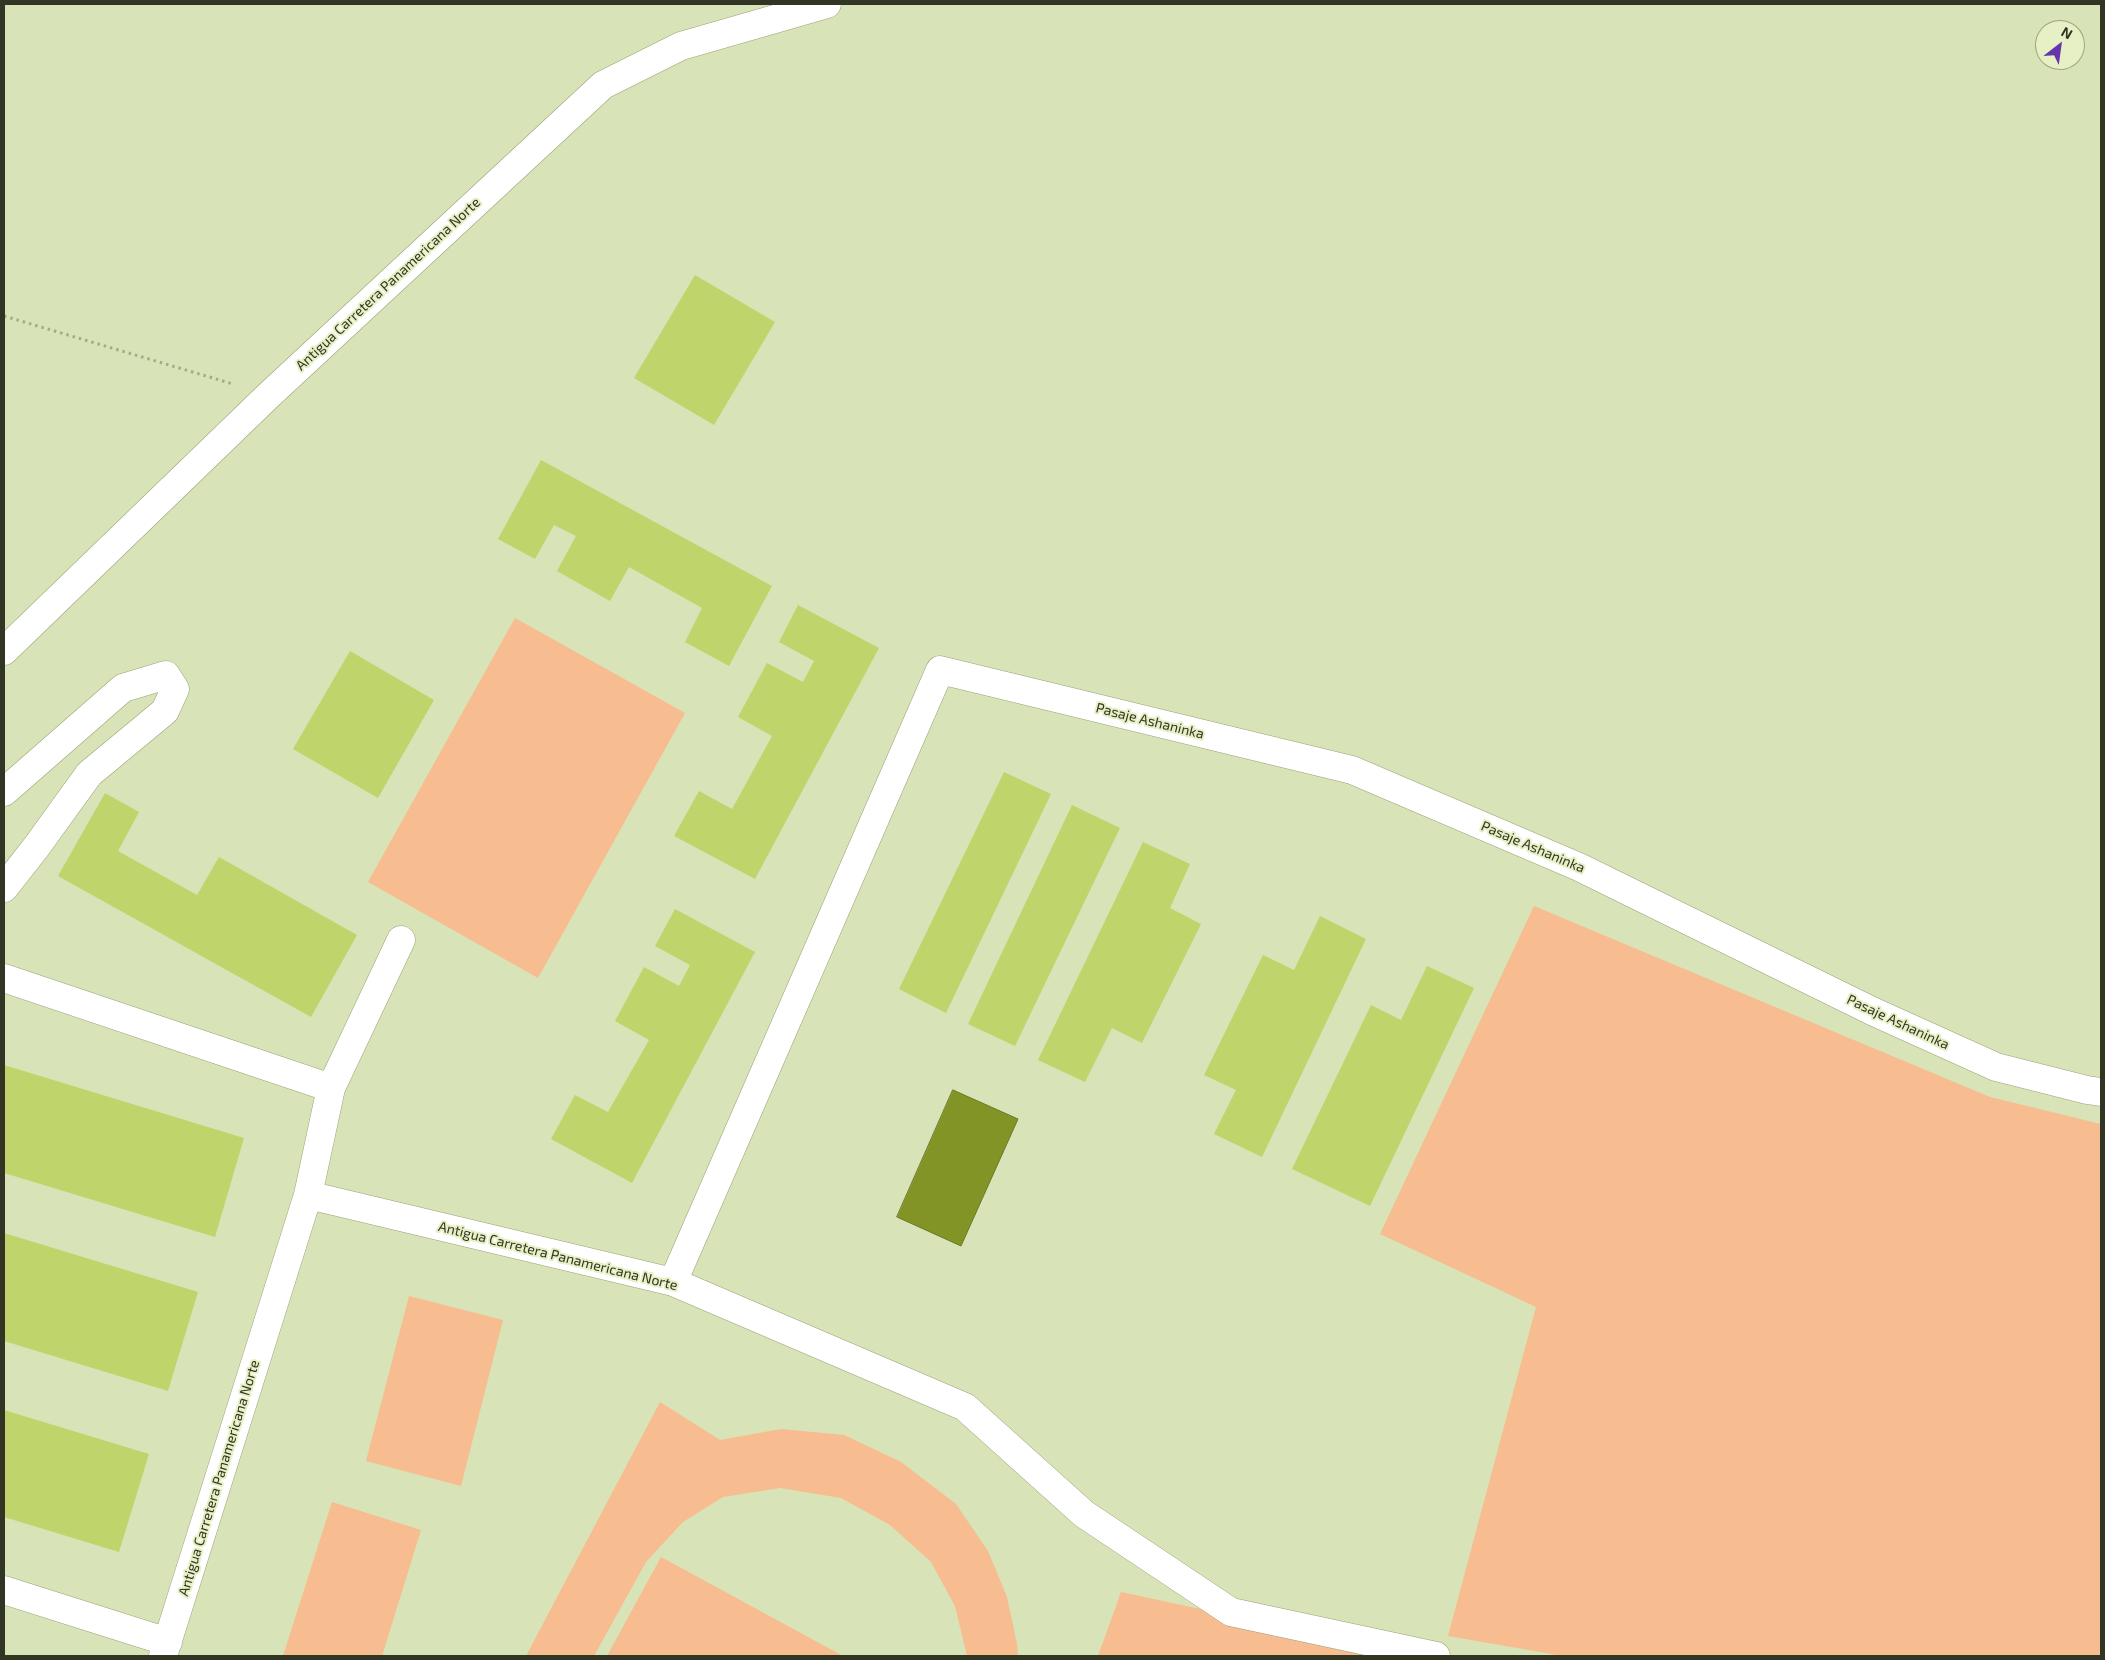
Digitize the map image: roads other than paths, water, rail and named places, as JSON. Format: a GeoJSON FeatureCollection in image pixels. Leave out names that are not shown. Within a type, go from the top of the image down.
{"type":"FeatureCollection","features":[{"type":"Feature","properties":{"kind":"street","name":"Antigua Carretera Panamericana Norte"},"geometry":{"type":"LineString","coordinates":[[4,651],[269,395],[603,85],[681,46],[827,4]]}},
{"type":"Feature","properties":{"kind":"street","name":"Pasaje Ashaninka"},"geometry":{"type":"LineString","coordinates":[[673,1282],[940,670],[1352,770],[1579,867],[1872,1011],[1996,1067],[2101,1092]]}},
{"type":"Feature","properties":{"kind":"street"},"geometry":{"type":"LineString","coordinates":[[4,792],[123,688],[166,676],[175,689],[165,710],[89,774],[4,888]]}},
{"type":"Feature","properties":{"kind":"street"},"geometry":{"type":"LineString","coordinates":[[308,1195],[331,1088],[402,940]]}},
{"type":"Feature","properties":{"kind":"street"},"geometry":{"type":"LineString","coordinates":[[4,978],[331,1088]]}},
{"type":"Feature","properties":{"kind":"street","name":"Antigua Carretera Panamericana Norte"},"geometry":{"type":"LineString","coordinates":[[165,1649],[308,1195],[673,1282],[965,1407],[1084,1514],[1231,1612],[1391,1652],[1436,1656]]}},
{"type":"Feature","properties":{"kind":"street"},"geometry":{"type":"LineString","coordinates":[[4,1590],[165,1649]]}}]}
